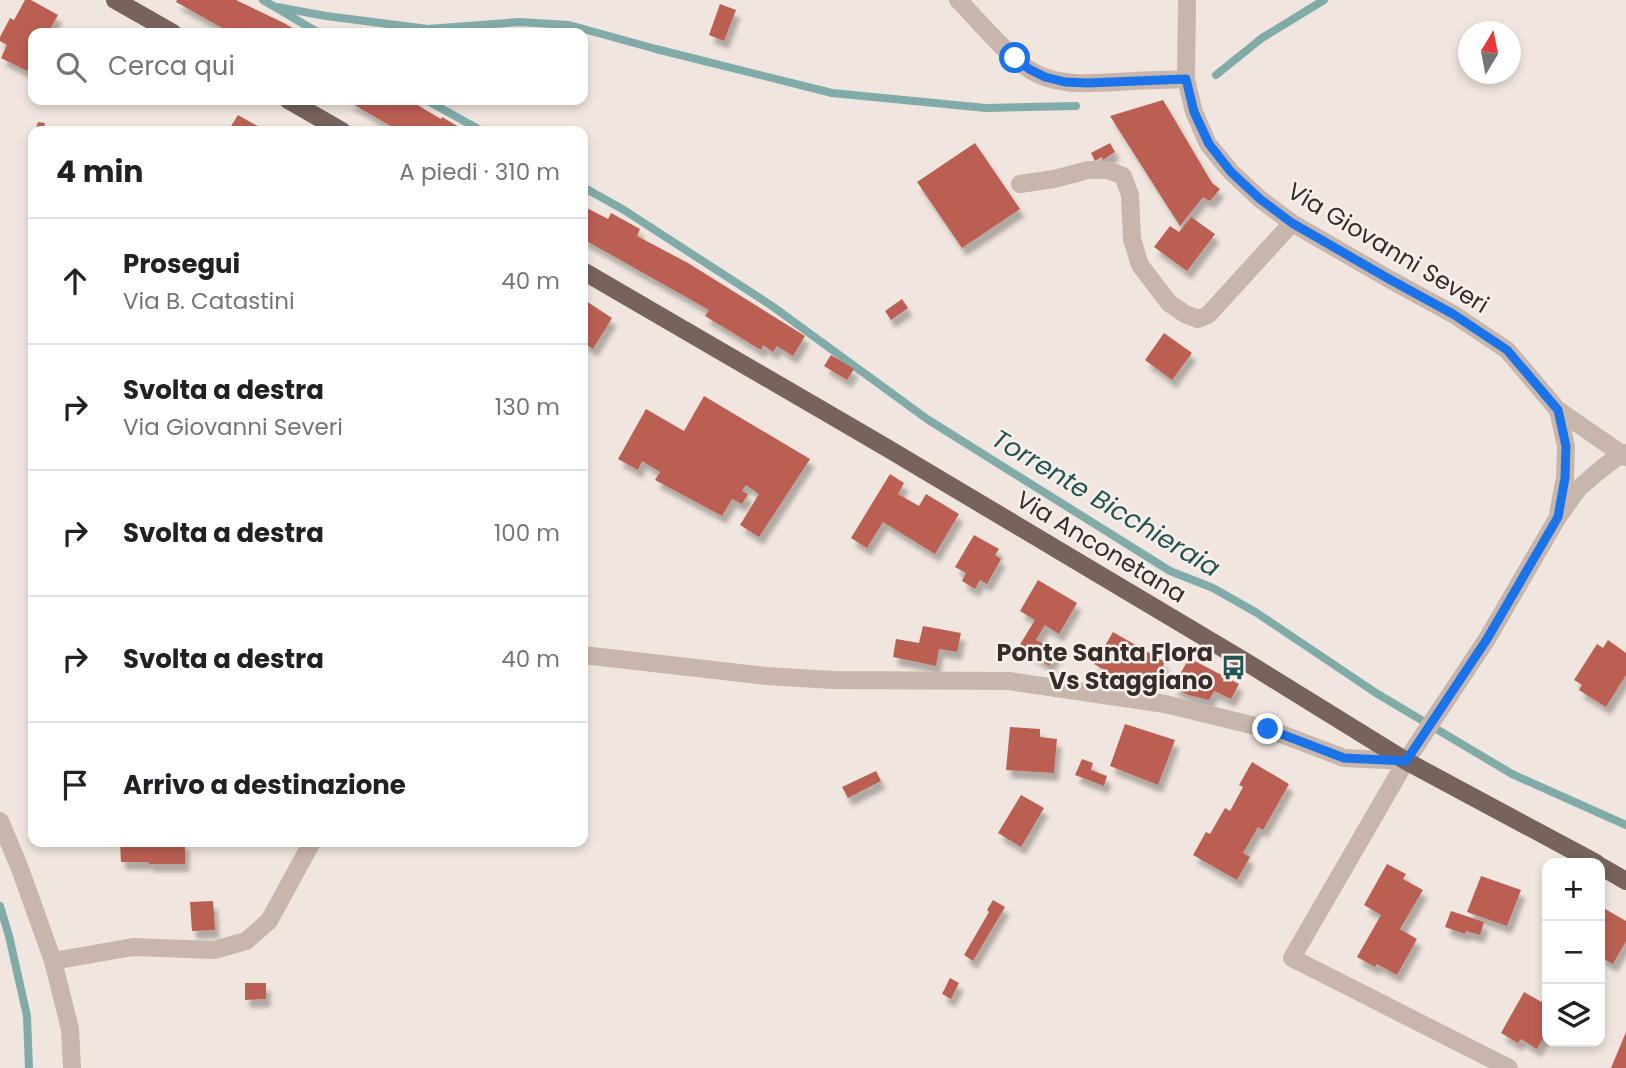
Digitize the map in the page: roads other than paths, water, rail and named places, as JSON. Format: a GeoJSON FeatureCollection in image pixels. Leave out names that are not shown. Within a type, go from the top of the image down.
{"type":"FeatureCollection","features":[{"type":"Feature","properties":{"kind":"main road"},"geometry":{"type":"LineString","coordinates":[[115,0],[164,28]]}},
{"type":"Feature","properties":{"kind":"main road"},"geometry":{"type":"LineString","coordinates":[[297,105],[333,126]]}},
{"type":"Feature","properties":{"kind":"main road","name":"Via Anconetana"},"geometry":{"type":"LineString","coordinates":[[588,274],[1176,620],[1406,761],[1587,858]]}},
{"type":"Feature","properties":{"kind":"main road","name":"Via Anconetana"},"geometry":{"type":"LineString","coordinates":[[1605,868],[1626,881]]}},
{"type":"Feature","properties":{"kind":"street"},"geometry":{"type":"LineString","coordinates":[[958,0],[1015,58],[1045,77],[1065,82],[1088,83],[1186,79]]}},
{"type":"Feature","properties":{"kind":"street","name":"Via Giovanni Severi"},"geometry":{"type":"LineString","coordinates":[[1187,0],[1186,79],[1194,112],[1209,144],[1231,172],[1260,199],[1292,223],[1453,314],[1507,350],[1558,410]]}},
{"type":"Feature","properties":{"kind":"street"},"geometry":{"type":"LineString","coordinates":[[1020,184],[1088,170],[1108,170],[1123,176],[1130,195],[1132,239],[1140,265],[1169,303],[1198,319],[1208,315],[1292,223]]}},
{"type":"Feature","properties":{"kind":"street"},"geometry":{"type":"LineString","coordinates":[[1510,1068],[1292,958],[1406,761],[1487,639],[1558,517],[1579,488],[1624,455],[1558,410]]}},
{"type":"Feature","properties":{"kind":"street"},"geometry":{"type":"LineString","coordinates":[[1558,410],[1566,446],[1565,478],[1558,517]]}},
{"type":"Feature","properties":{"kind":"street"},"geometry":{"type":"LineString","coordinates":[[588,656],[766,676],[833,680],[1009,681],[1165,704],[1268,729],[1344,758],[1406,761]]}},
{"type":"Feature","properties":{"kind":"street"},"geometry":{"type":"LineString","coordinates":[[0,821],[53,961],[70,1029],[72,1068]]}},
{"type":"Feature","properties":{"kind":"street"},"geometry":{"type":"LineString","coordinates":[[53,961],[133,947],[214,950],[246,941],[269,921],[309,847]]}},
{"type":"Feature","properties":{"kind":"waterway","name":"Torrente Bicchieraia"},"geometry":{"type":"LineString","coordinates":[[263,0],[311,28]]}},
{"type":"Feature","properties":{"kind":"waterway"},"geometry":{"type":"LineString","coordinates":[[1216,75],[1262,38],[1324,0]]}},
{"type":"Feature","properties":{"kind":"waterway"},"geometry":{"type":"LineString","coordinates":[[277,7],[420,28]]}},
{"type":"Feature","properties":{"kind":"waterway"},"geometry":{"type":"LineString","coordinates":[[441,28],[519,22],[580,28]]}},
{"type":"Feature","properties":{"kind":"waterway"},"geometry":{"type":"LineString","coordinates":[[588,30],[832,93],[986,108],[1076,106]]}},
{"type":"Feature","properties":{"kind":"waterway","name":"Torrente Bicchieraia"},"geometry":{"type":"LineString","coordinates":[[435,105],[473,126]]}},
{"type":"Feature","properties":{"kind":"waterway","name":"Torrente Bicchieraia"},"geometry":{"type":"LineString","coordinates":[[588,190],[624,210],[772,306],[927,419],[1170,571],[1213,588],[1257,613],[1376,693],[1512,774],[1626,825]]}},
{"type":"Feature","properties":{"kind":"waterway"},"geometry":{"type":"LineString","coordinates":[[0,906],[27,1016],[29,1068]]}},
{"type":"Feature","properties":{"kind":"place","name":"Ponte Santa Flora Vs Staggiano"},"geometry":{"type":"Point","coordinates":[1233,667]}}]}
